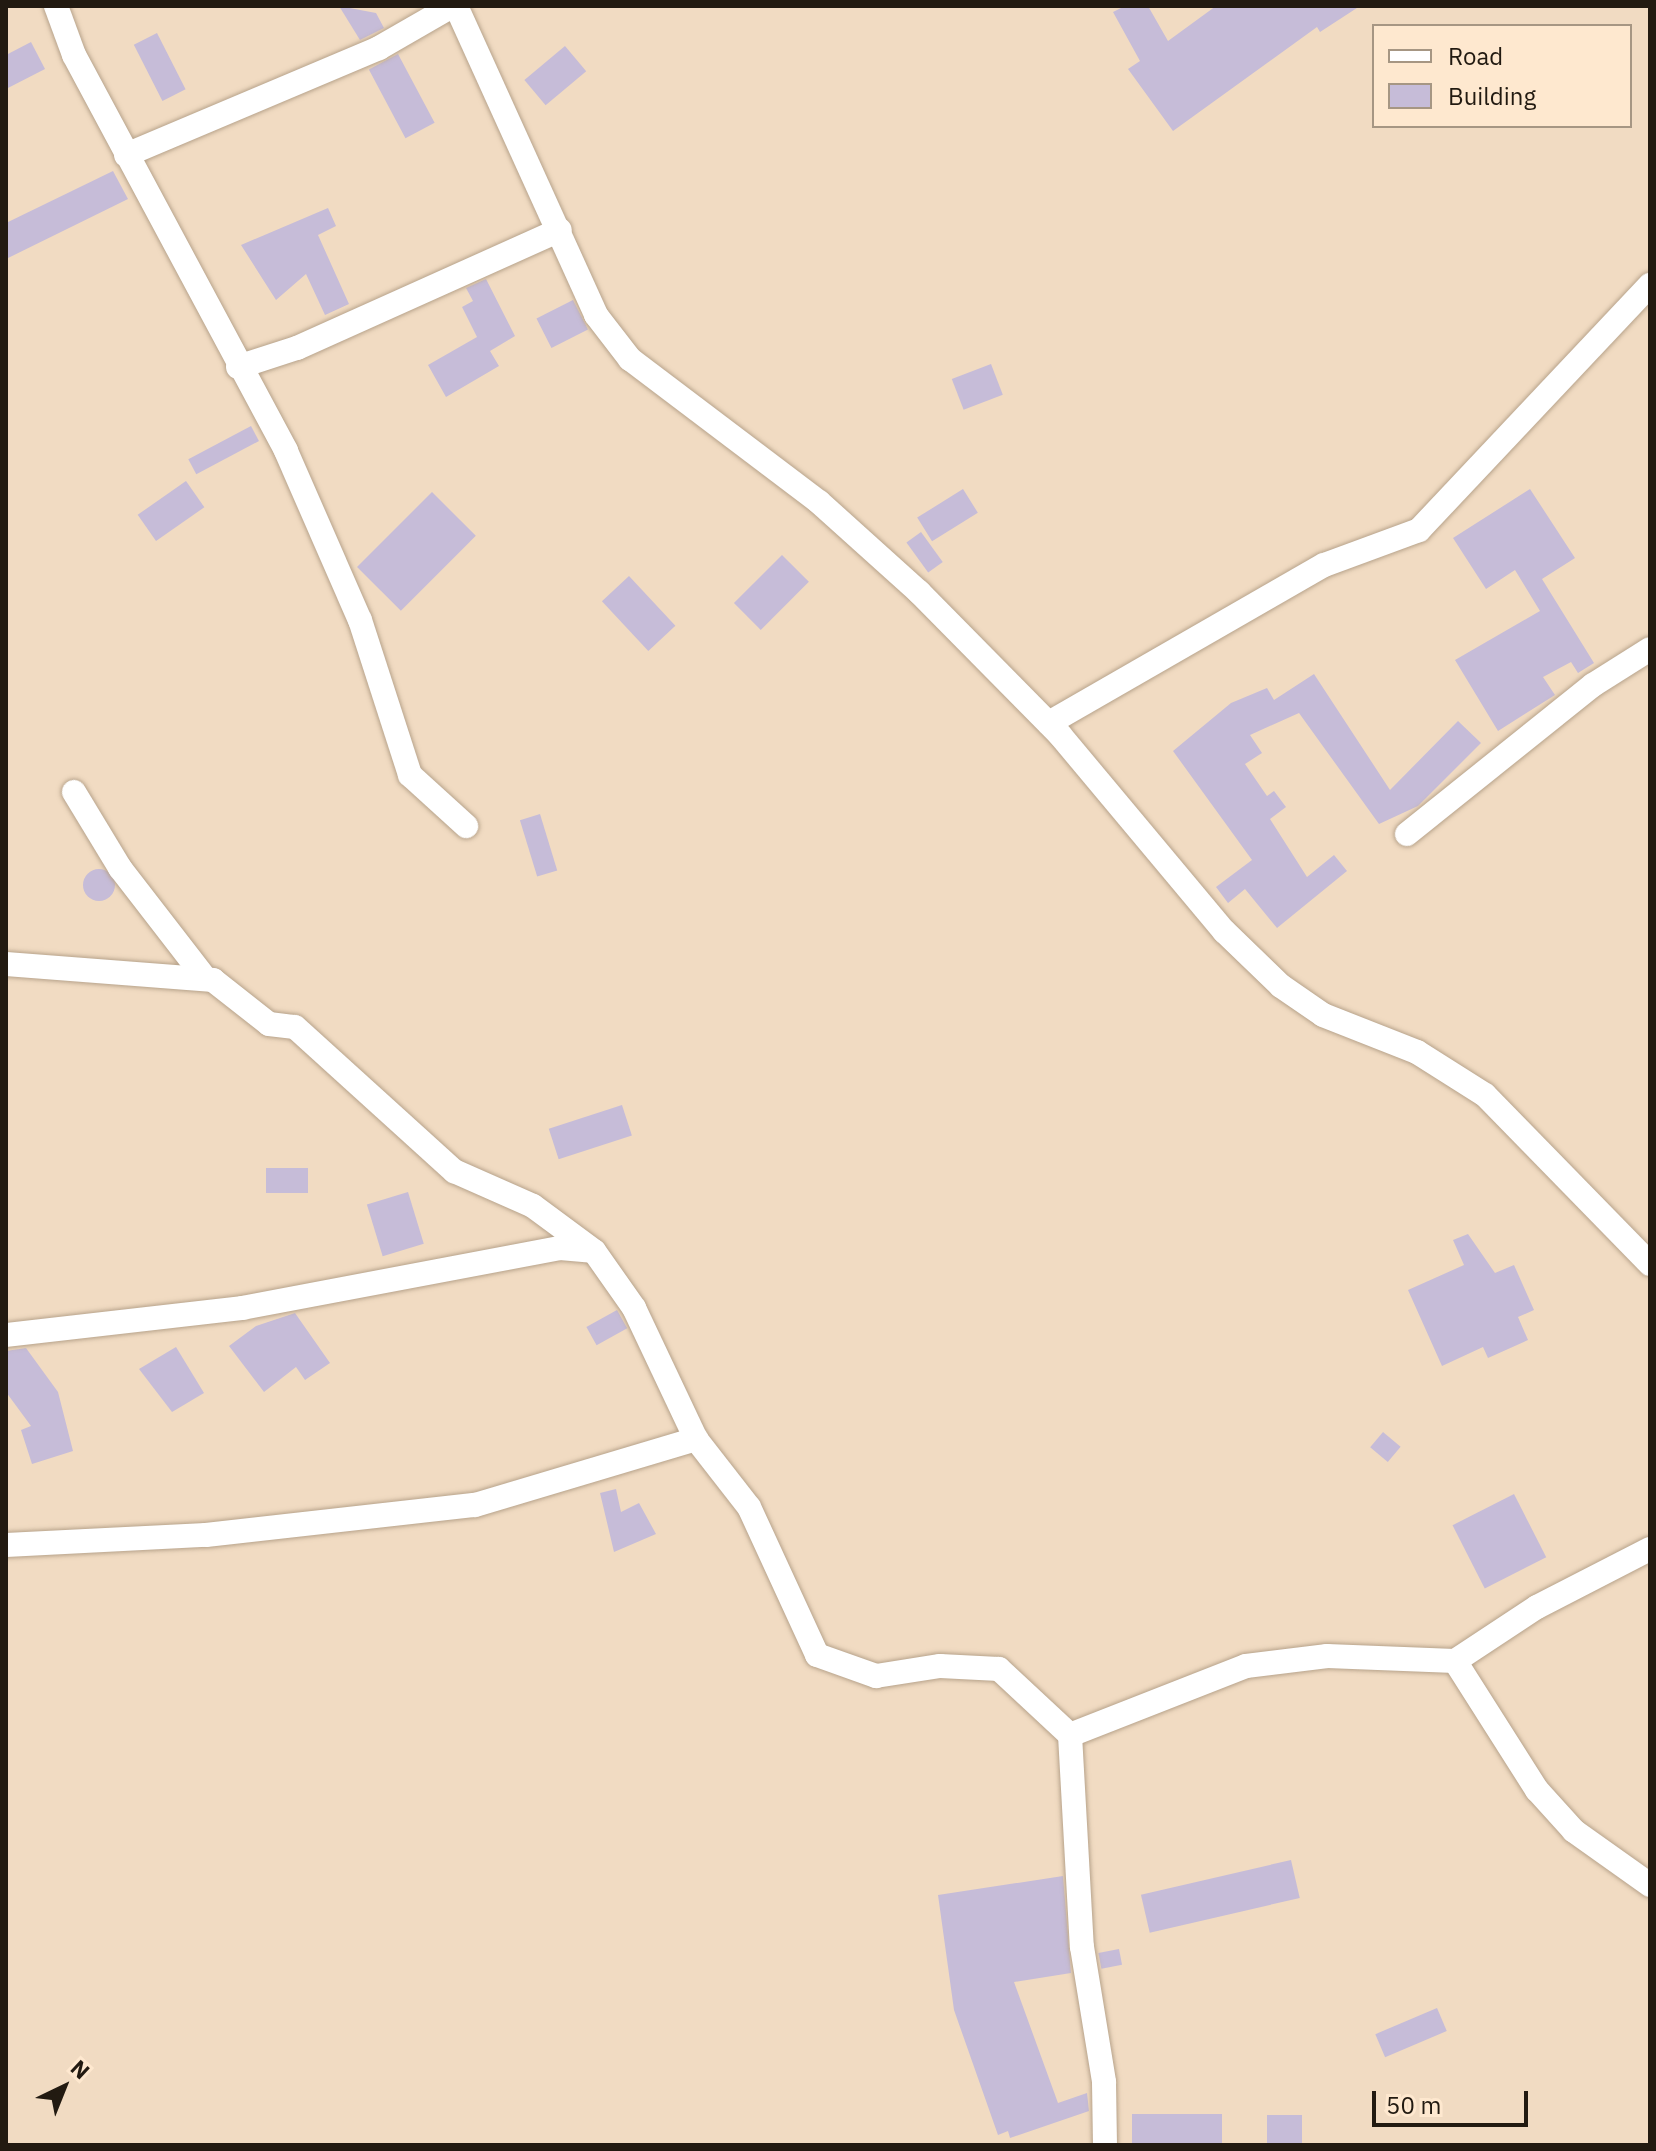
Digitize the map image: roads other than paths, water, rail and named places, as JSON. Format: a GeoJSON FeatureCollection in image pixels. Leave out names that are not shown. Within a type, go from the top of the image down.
{"type":"FeatureCollection","features":[{"type":"Feature","properties":{"kind":"street"},"geometry":{"type":"LineString","coordinates":[[56,6],[126,155],[286,451],[360,620],[410,775],[466,826]]}},
{"type":"Feature","properties":{"kind":"street"},"geometry":{"type":"LineString","coordinates":[[126,155],[379,48],[454,6],[560,230],[596,315],[630,359],[854,532],[1049,723],[1224,931],[1281,986],[1323,1015],[1417,1052],[1485,1095],[1650,1264]]}},
{"type":"Feature","properties":{"kind":"street"},"geometry":{"type":"LineString","coordinates":[[238,367],[297,348],[560,230]]}},
{"type":"Feature","properties":{"kind":"street"},"geometry":{"type":"LineString","coordinates":[[1049,723],[1324,565],[1419,530],[1650,285]]}},
{"type":"Feature","properties":{"kind":"street"},"geometry":{"type":"LineString","coordinates":[[1407,834],[1593,685],[1650,649]]}},
{"type":"Feature","properties":{"kind":"street"},"geometry":{"type":"LineString","coordinates":[[74,792],[120,868],[205,978]]}},
{"type":"Feature","properties":{"kind":"street"},"geometry":{"type":"LineString","coordinates":[[6,964],[205,978],[231,989],[269,1024],[295,1027],[454,1171],[533,1206],[594,1251],[634,1308],[696,1439],[749,1507],[817,1655],[876,1676],[940,1666],[999,1669],[1070,1735],[1082,1947],[1104,2082],[1105,2145]]}},
{"type":"Feature","properties":{"kind":"street"},"geometry":{"type":"LineString","coordinates":[[6,1335],[242,1308],[560,1248],[594,1251]]}},
{"type":"Feature","properties":{"kind":"street"},"geometry":{"type":"LineString","coordinates":[[6,1545],[206,1535],[475,1505],[696,1439]]}},
{"type":"Feature","properties":{"kind":"street"},"geometry":{"type":"LineString","coordinates":[[1070,1735],[1246,1666],[1327,1656],[1455,1661],[1537,1607],[1650,1549]]}},
{"type":"Feature","properties":{"kind":"street"},"geometry":{"type":"LineString","coordinates":[[1455,1661],[1537,1790],[1574,1831],[1650,1885]]}}]}
